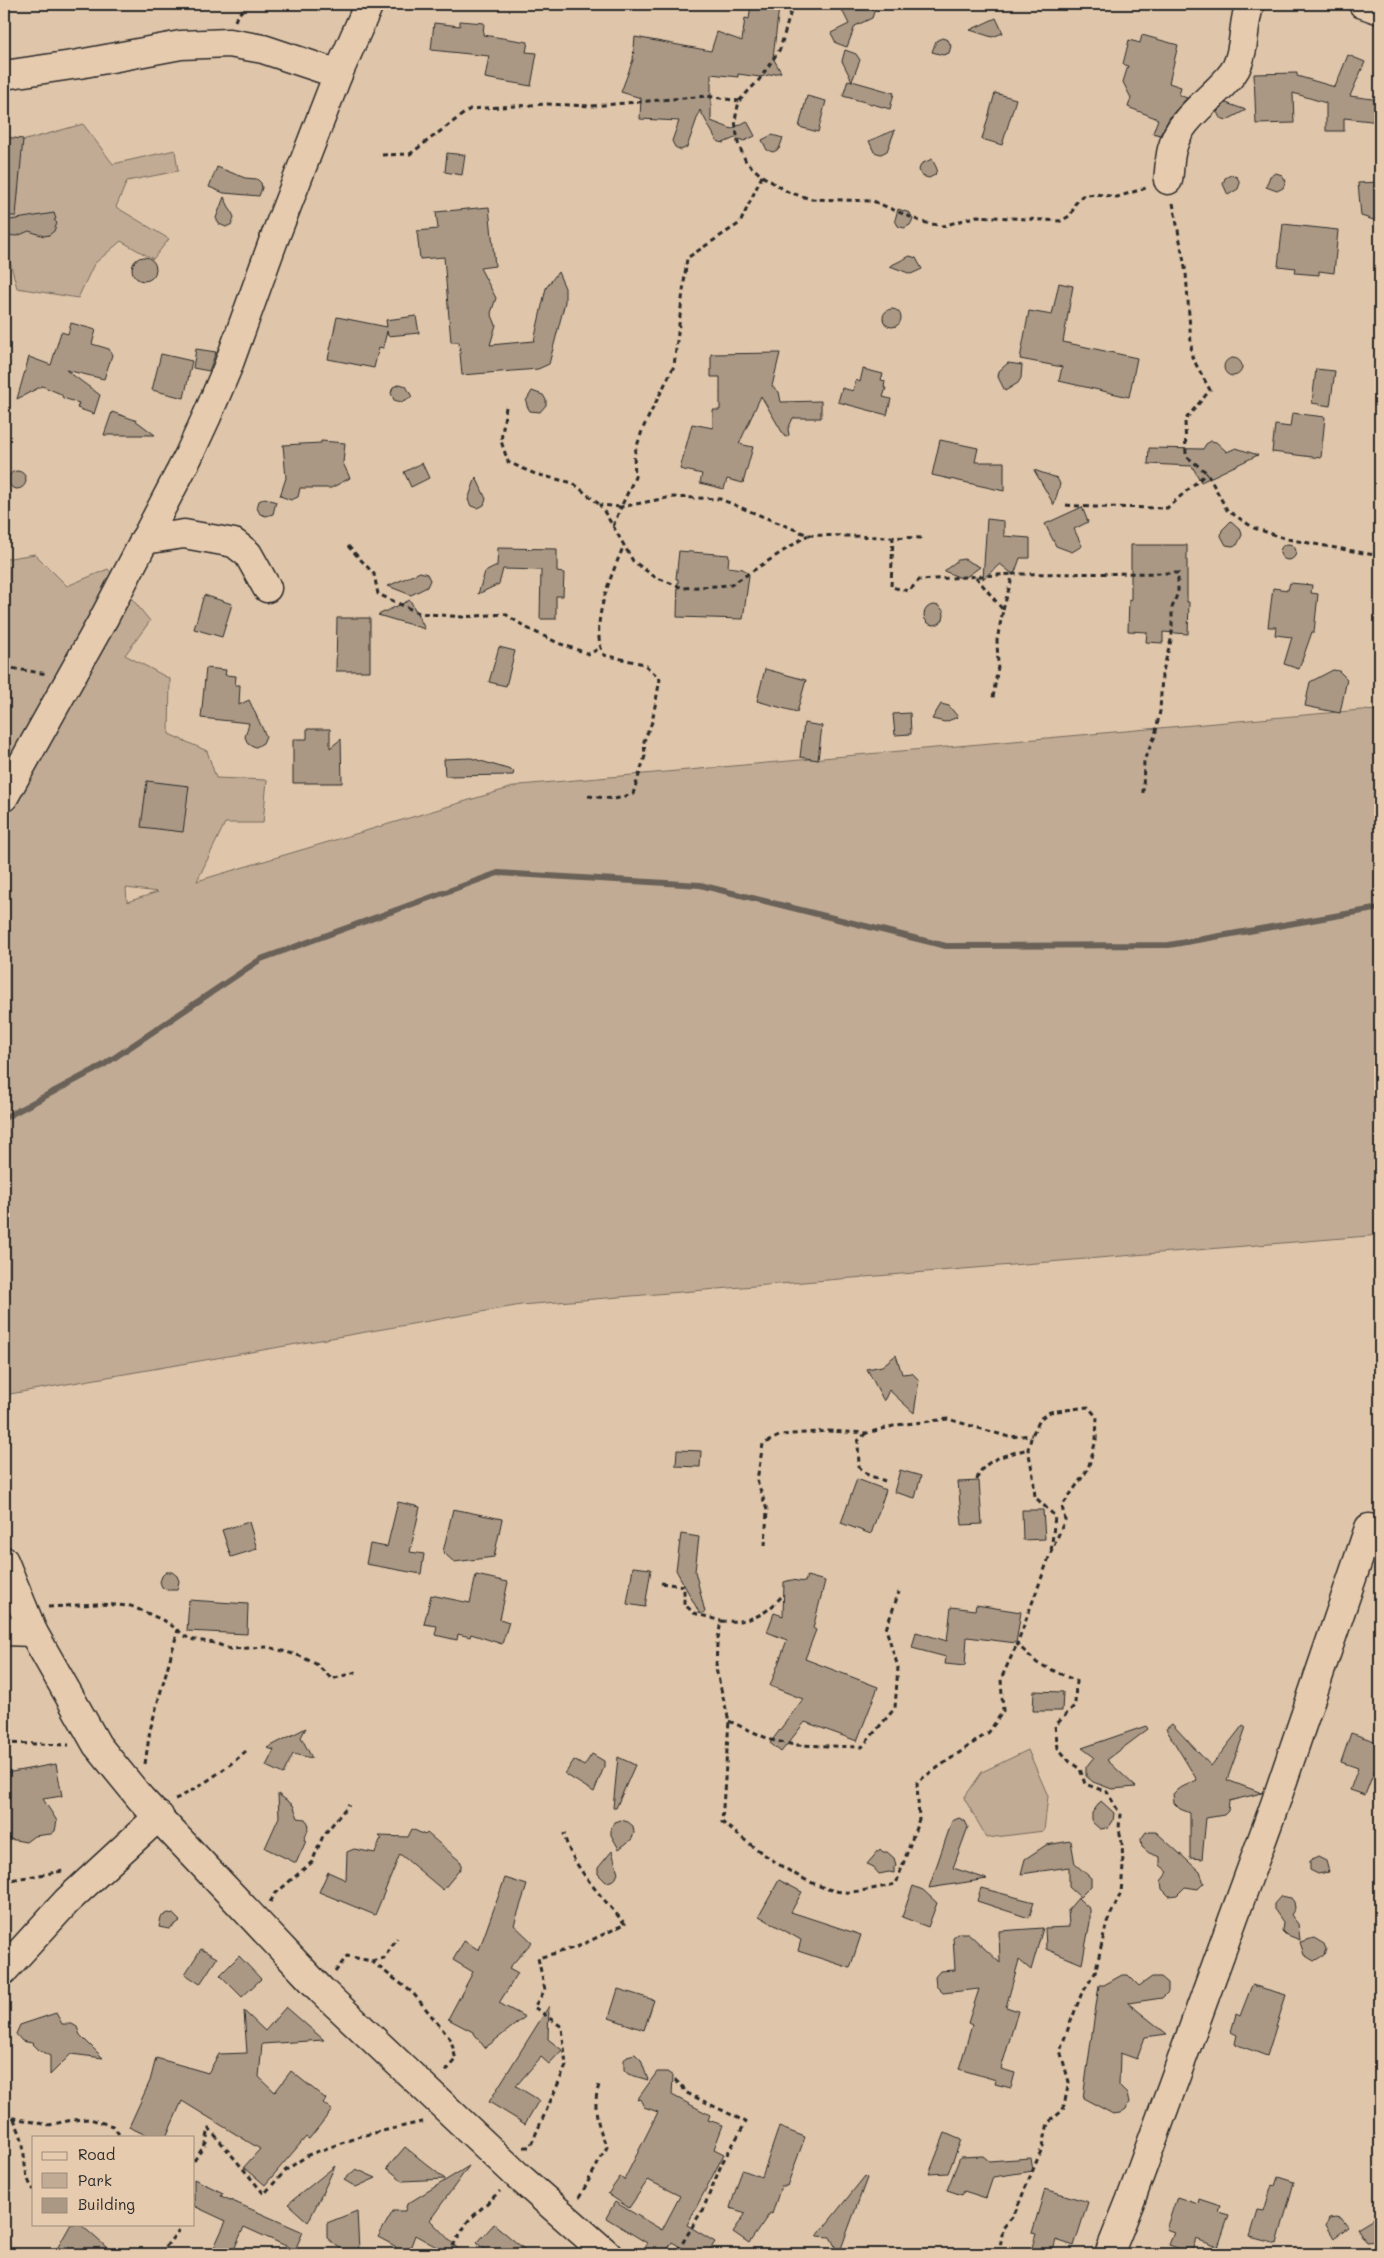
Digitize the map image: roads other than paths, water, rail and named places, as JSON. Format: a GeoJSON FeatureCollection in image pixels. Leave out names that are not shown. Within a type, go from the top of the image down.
{"type":"FeatureCollection","features":[{"type":"Feature","properties":{"kind":"street"},"geometry":{"type":"LineString","coordinates":[[4,796],[70,678],[188,457],[227,369],[273,242],[338,74],[369,4]]}},
{"type":"Feature","properties":{"kind":"street"},"geometry":{"type":"LineString","coordinates":[[1168,180],[1172,146],[1179,132],[1190,116],[1226,81],[1241,57],[1247,12],[1250,4]]}},
{"type":"Feature","properties":{"kind":"street"},"geometry":{"type":"LineString","coordinates":[[1363,4],[1380,10]]}},
{"type":"Feature","properties":{"kind":"street"},"geometry":{"type":"LineString","coordinates":[[4,75],[79,64],[181,45],[229,43],[263,49],[338,74]]}},
{"type":"Feature","properties":{"kind":"street"},"geometry":{"type":"LineString","coordinates":[[144,540],[184,534],[234,543],[248,554],[267,588]]}},
{"type":"Feature","properties":{"kind":"street"},"geometry":{"type":"LineString","coordinates":[[1109,2254],[1275,1804],[1369,1528]]}},
{"type":"Feature","properties":{"kind":"street"},"geometry":{"type":"LineString","coordinates":[[4,1561],[33,1632],[97,1745],[150,1808],[322,1991],[517,2175],[607,2254]]}},
{"type":"Feature","properties":{"kind":"street"},"geometry":{"type":"LineString","coordinates":[[4,1631],[33,1632]]}},
{"type":"Feature","properties":{"kind":"street"},"geometry":{"type":"LineString","coordinates":[[4,1970],[150,1808]]}},
{"type":"Feature","properties":{"kind":"waterway"},"geometry":{"type":"LineString","coordinates":[[4,1118],[102,1066],[261,959],[498,873],[700,885],[946,946],[1169,945],[1380,908]]}}]}
